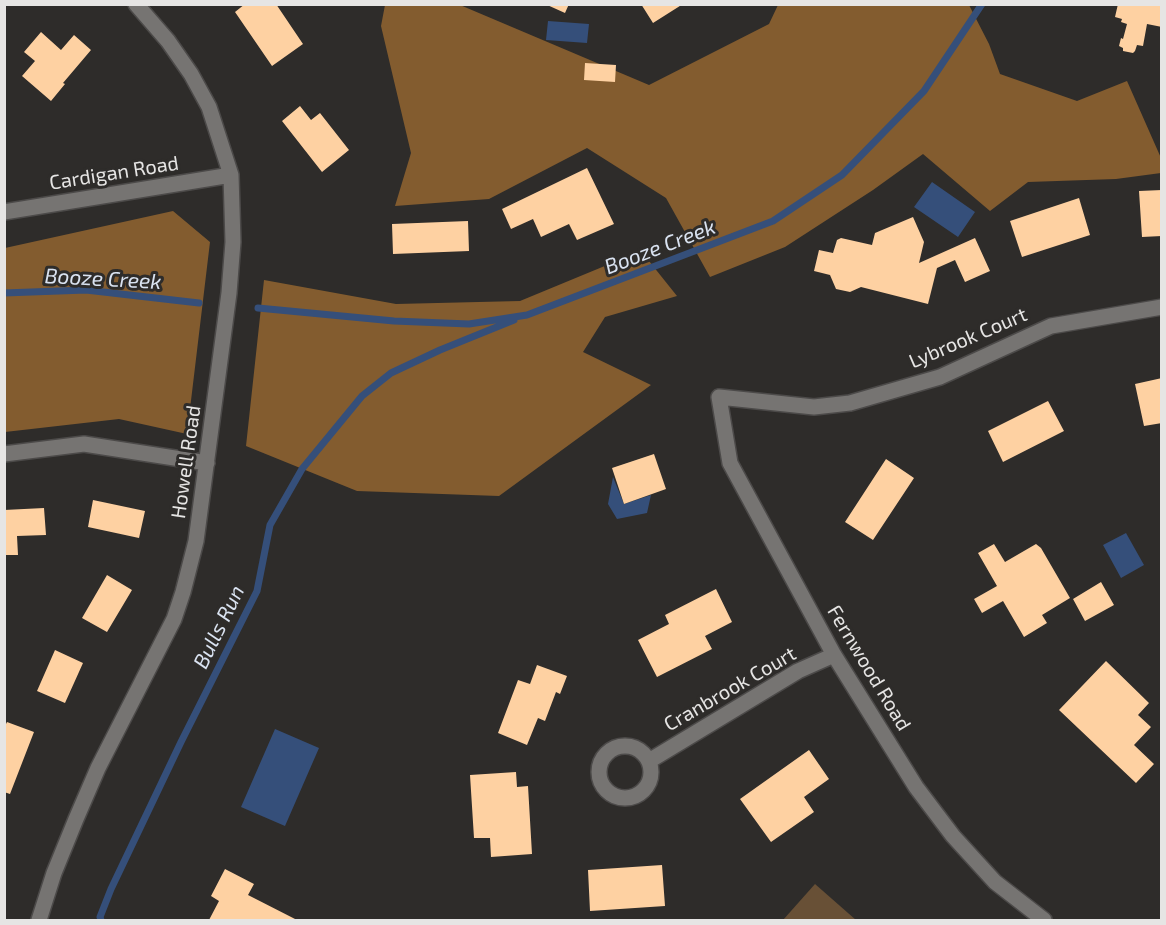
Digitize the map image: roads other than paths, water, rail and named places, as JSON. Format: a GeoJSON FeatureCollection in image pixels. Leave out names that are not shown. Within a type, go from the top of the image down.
{"type":"FeatureCollection","features":[{"type":"Feature","properties":{"kind":"street","name":"Howell Road"},"geometry":{"type":"LineString","coordinates":[[39,921],[54,873],[94,778],[174,619],[190,569],[207,463],[229,293],[233,242],[231,175],[209,107],[191,74],[168,41],[136,4]]}},
{"type":"Feature","properties":{"kind":"street","name":"Cardigan Road"},"geometry":{"type":"LineString","coordinates":[[4,212],[231,175]]}},
{"type":"Feature","properties":{"kind":"street","name":"Lybrook Court"},"geometry":{"type":"LineString","coordinates":[[719,397],[814,407],[850,403],[940,377],[1051,326],[1161,307]]}},
{"type":"Feature","properties":{"kind":"street","name":"Fernwood Road"},"geometry":{"type":"LineString","coordinates":[[719,397],[730,463],[834,655],[916,787],[953,836],[995,882],[1044,921]]}},
{"type":"Feature","properties":{"kind":"street"},"geometry":{"type":"LineString","coordinates":[[4,454],[84,444],[207,463]]}},
{"type":"Feature","properties":{"kind":"street","name":"Cranbrook Court"},"geometry":{"type":"LineString","coordinates":[[649,762],[798,671],[834,655]]}},
{"type":"Feature","properties":{"kind":"water"},"geometry":{"type":"Polygon","coordinates":[[[548,21],[589,24],[587,43],[546,40],[548,21]]]}},
{"type":"Feature","properties":{"kind":"water"},"geometry":{"type":"Polygon","coordinates":[[[932,182],[975,212],[958,237],[914,207],[932,182]]]}},
{"type":"Feature","properties":{"kind":"water"},"geometry":{"type":"Polygon","coordinates":[[[613,477],[624,504],[651,495],[647,513],[617,519],[608,504],[613,477]]]}},
{"type":"Feature","properties":{"kind":"water"},"geometry":{"type":"Polygon","coordinates":[[[1126,533],[1144,565],[1121,578],[1103,545],[1126,533]]]}},
{"type":"Feature","properties":{"kind":"water"},"geometry":{"type":"Polygon","coordinates":[[[275,729],[319,748],[285,826],[241,807],[275,729]]]}},
{"type":"Feature","properties":{"kind":"waterway","name":"Booze Creek"},"geometry":{"type":"LineString","coordinates":[[258,308],[394,321],[469,324],[527,315],[773,221],[842,175],[924,91],[982,4]]}},
{"type":"Feature","properties":{"kind":"waterway","name":"Booze Creek"},"geometry":{"type":"LineString","coordinates":[[4,293],[86,290],[199,303]]}},
{"type":"Feature","properties":{"kind":"waterway","name":"Bulls Run"},"geometry":{"type":"LineString","coordinates":[[101,920],[100,917],[111,889],[181,742],[257,591],[270,525],[302,469],[362,396],[391,373],[514,320]]}}]}
